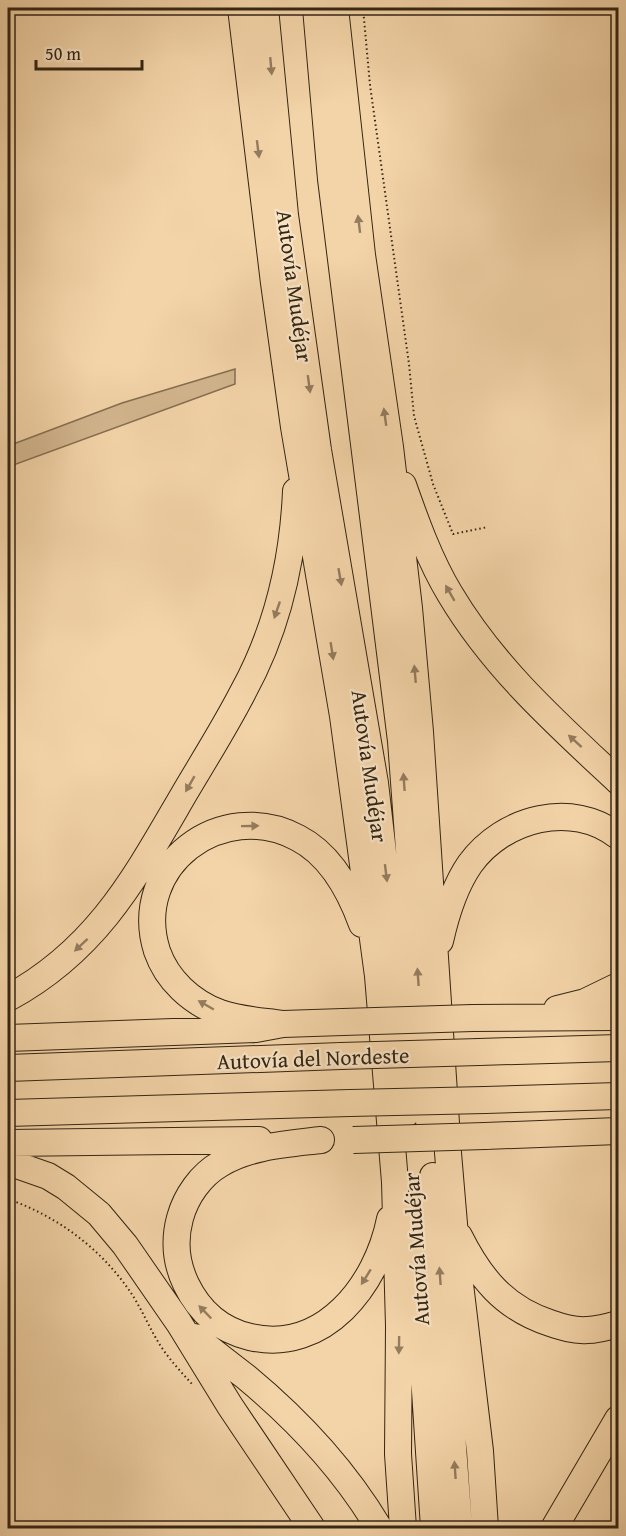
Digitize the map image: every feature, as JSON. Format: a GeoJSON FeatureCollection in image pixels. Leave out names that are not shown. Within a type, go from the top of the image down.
{"type":"FeatureCollection","features":[{"type":"Feature","properties":{"kind":"highway"},"geometry":{"type":"LineString","coordinates":[[241,8],[294,427],[341,704],[378,976],[395,1182],[399,1326],[398,1454],[403,1528]]}},
{"type":"Feature","properties":{"kind":"highway","name":"Autovía Mudéjar"},"geometry":{"type":"LineString","coordinates":[[265,8],[285,215],[318,450],[375,783],[398,983],[434,1528]]}},
{"type":"Feature","properties":{"kind":"highway","name":"Autovía Mudéjar"},"geometry":{"type":"LineString","coordinates":[[316,8],[331,179],[401,741],[459,1528]]}},
{"type":"Feature","properties":{"kind":"highway"},"geometry":{"type":"LineString","coordinates":[[335,8],[362,255],[390,447],[413,648],[454,1226],[477,1417],[485,1528]]}},
{"type":"Feature","properties":{"kind":"highway"},"geometry":{"type":"LineString","coordinates":[[8,998],[64,960],[87,939],[112,910],[135,878],[244,691],[264,648],[282,594],[290,554],[296,491],[294,427]]}},
{"type":"Feature","properties":{"kind":"highway"},"geometry":{"type":"LineString","coordinates":[[390,447],[433,561],[464,617],[517,685],[618,781]]}},
{"type":"Feature","properties":{"kind":"highway"},"geometry":{"type":"LineString","coordinates":[[436,965],[445,919],[459,882],[471,863],[500,835],[531,820],[575,817],[590,821],[618,836]]}},
{"type":"Feature","properties":{"kind":"highway"},"geometry":{"type":"LineString","coordinates":[[283,1024],[219,1012],[179,988],[162,965],[152,933],[155,895],[171,863],[196,841],[227,829],[259,826],[286,832],[311,846],[336,871],[346,888],[367,936],[378,976]]}},
{"type":"Feature","properties":{"kind":"highway"},"geometry":{"type":"LineString","coordinates":[[483,1018],[563,1008],[601,995],[618,986]]}},
{"type":"Feature","properties":{"kind":"highway"},"geometry":{"type":"LineString","coordinates":[[8,1038],[256,1029],[283,1024],[483,1018],[618,1017]]}},
{"type":"Feature","properties":{"kind":"highway","name":"Autovía del Nordeste"},"geometry":{"type":"LineString","coordinates":[[8,1068],[618,1048]]}},
{"type":"Feature","properties":{"kind":"highway","name":"Autovía del Nordeste"},"geometry":{"type":"LineString","coordinates":[[8,1113],[618,1096]]}},
{"type":"Feature","properties":{"kind":"highway"},"geometry":{"type":"LineString","coordinates":[[8,1143],[353,1140],[618,1131]]}},
{"type":"Feature","properties":{"kind":"highway"},"geometry":{"type":"LineString","coordinates":[[545,1133],[618,1149]]}},
{"type":"Feature","properties":{"kind":"highway"},"geometry":{"type":"LineString","coordinates":[[321,1140],[259,1149],[240,1154],[219,1164],[205,1174],[192,1191],[182,1210],[176,1244],[182,1276],[191,1295],[201,1308],[227,1330],[241,1335],[276,1341],[296,1338],[312,1332],[342,1312],[367,1277],[382,1244],[388,1227],[395,1182]]}},
{"type":"Feature","properties":{"kind":"highway"},"geometry":{"type":"LineString","coordinates":[[8,1162],[48,1176],[84,1200],[125,1245],[179,1323],[230,1406],[312,1528]]}},
{"type":"Feature","properties":{"kind":"highway"},"geometry":{"type":"LineString","coordinates":[[454,1226],[470,1257],[496,1292],[529,1316],[568,1329],[585,1331],[618,1324]]}},
{"type":"Feature","properties":{"kind":"highway"},"geometry":{"type":"LineString","coordinates":[[179,1323],[301,1426],[344,1474],[379,1528]]}},
{"type":"Feature","properties":{"kind":"highway"},"geometry":{"type":"LineString","coordinates":[[554,1528],[618,1419]]}},
{"type":"Feature","properties":{"kind":"path"},"geometry":{"type":"LineString","coordinates":[[363,8],[370,85],[409,364],[414,416],[433,484],[453,534],[488,526]]}},
{"type":"Feature","properties":{"kind":"path"},"geometry":{"type":"LineString","coordinates":[[8,1199],[33,1208],[58,1222],[97,1252],[132,1294],[161,1347],[194,1386]]}},
{"type":"Feature","properties":{"kind":"shaded area"},"geometry":{"type":"Polygon","coordinates":[[[235,369],[235,384],[8,467],[8,446],[122,403],[235,369]]]}}]}
